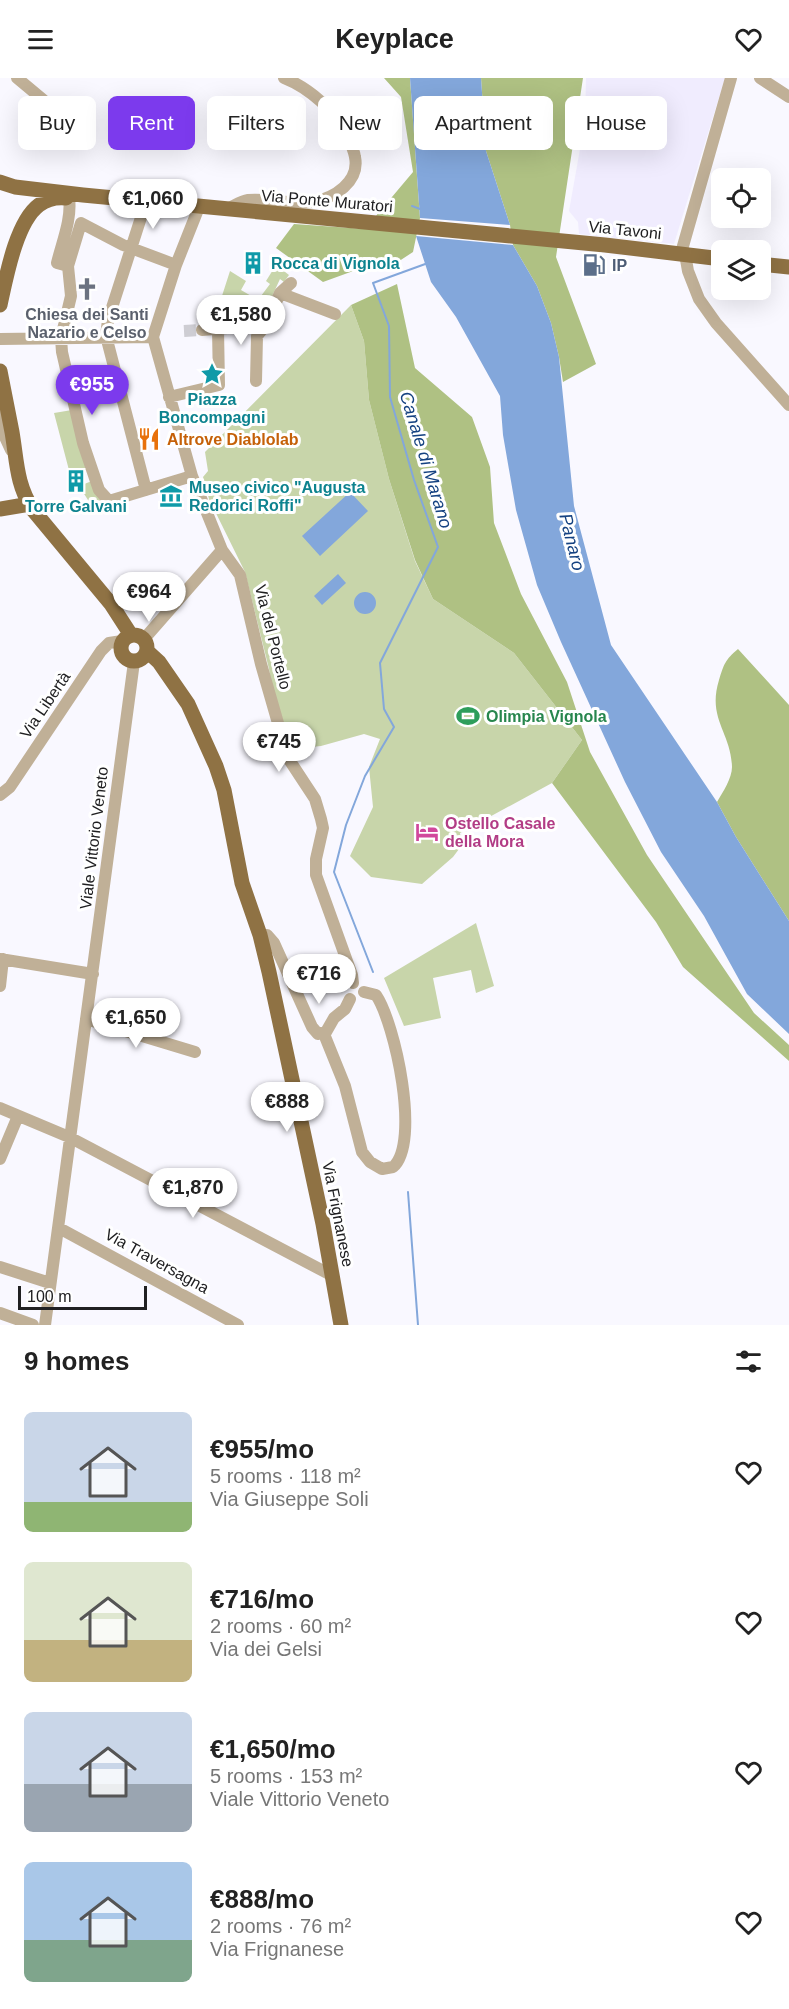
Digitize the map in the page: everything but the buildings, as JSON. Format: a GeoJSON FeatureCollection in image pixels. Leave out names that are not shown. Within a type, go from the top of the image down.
{"type":"FeatureCollection","features":[{"type":"Feature","properties":{"kind":"main road","name":"Via Ponte Muratori"},"geometry":{"type":"LineString","coordinates":[[0,182],[15,187],[76,196],[566,242]]}},
{"type":"Feature","properties":{"kind":"main road"},"geometry":{"type":"LineString","coordinates":[[0,305],[24,222],[26,206],[24,197],[15,187]]}},
{"type":"Feature","properties":{"kind":"main road"},"geometry":{"type":"LineString","coordinates":[[24,222],[44,201],[51,198],[76,196]]}},
{"type":"Feature","properties":{"kind":"main road","name":"Via Tavoni"},"geometry":{"type":"LineString","coordinates":[[566,242],[711,258]]}},
{"type":"Feature","properties":{"kind":"main road"},"geometry":{"type":"LineString","coordinates":[[771,265],[789,267]]}},
{"type":"Feature","properties":{"kind":"main road"},"geometry":{"type":"LineString","coordinates":[[0,371],[12,435],[7,460],[30,504],[111,604],[136,642],[142,659],[134,662],[127,660],[122,655],[121,648],[136,642]]}},
{"type":"Feature","properties":{"kind":"main road"},"geometry":{"type":"LineString","coordinates":[[0,509],[30,504]]}},
{"type":"Feature","properties":{"kind":"main road","name":"Via Frignanese"},"geometry":{"type":"LineString","coordinates":[[136,642],[160,664],[188,704],[210,750],[224,790],[242,883],[260,934],[323,1224],[341,1325]]}},
{"type":"Feature","properties":{"kind":"street"},"geometry":{"type":"LineString","coordinates":[[17,78],[35,96]]}},
{"type":"Feature","properties":{"kind":"street"},"geometry":{"type":"LineString","coordinates":[[226,209],[247,200],[313,202],[331,196],[347,185],[356,169],[355,157],[346,133],[336,116],[298,83],[284,78]]}},
{"type":"Feature","properties":{"kind":"street","name":"Via Tavoni"},"geometry":{"type":"LineString","coordinates":[[683,254],[731,78]]}},
{"type":"Feature","properties":{"kind":"street"},"geometry":{"type":"LineString","coordinates":[[760,78],[789,97]]}},
{"type":"Feature","properties":{"kind":"street"},"geometry":{"type":"LineString","coordinates":[[68,266],[57,262],[70,207],[76,196]]}},
{"type":"Feature","properties":{"kind":"street"},"geometry":{"type":"LineString","coordinates":[[146,202],[108,320],[106,336],[146,490]]}},
{"type":"Feature","properties":{"kind":"street"},"geometry":{"type":"LineString","coordinates":[[0,339],[153,337],[176,265],[199,207]]}},
{"type":"Feature","properties":{"kind":"street"},"geometry":{"type":"LineString","coordinates":[[176,265],[130,248],[81,223],[68,266],[71,296],[61,338],[83,443],[99,490],[109,501],[192,476]]}},
{"type":"Feature","properties":{"kind":"street"},"geometry":{"type":"LineString","coordinates":[[0,256],[15,248]]}},
{"type":"Feature","properties":{"kind":"street"},"geometry":{"type":"LineString","coordinates":[[683,254],[699,299],[717,323],[789,405]]}},
{"type":"Feature","properties":{"kind":"street"},"geometry":{"type":"LineString","coordinates":[[256,381],[256,336],[266,325],[280,293],[291,283]]}},
{"type":"Feature","properties":{"kind":"street"},"geometry":{"type":"LineString","coordinates":[[280,293],[335,314]]}},
{"type":"Feature","properties":{"kind":"street"},"geometry":{"type":"LineString","coordinates":[[202,330],[266,325]]}},
{"type":"Feature","properties":{"kind":"street"},"geometry":{"type":"LineString","coordinates":[[169,397],[219,385],[218,329]]}},
{"type":"Feature","properties":{"kind":"street","name":"Via del Portello"},"geometry":{"type":"LineString","coordinates":[[153,337],[192,476],[222,550],[240,575],[261,664],[288,758],[315,799],[323,828],[316,859],[316,875],[353,983]]}},
{"type":"Feature","properties":{"kind":"street"},"geometry":{"type":"LineString","coordinates":[[0,411],[7,460]]}},
{"type":"Feature","properties":{"kind":"street"},"geometry":{"type":"LineString","coordinates":[[136,642],[222,550]]}},
{"type":"Feature","properties":{"kind":"street","name":"Via Libertà"},"geometry":{"type":"LineString","coordinates":[[0,795],[10,787],[101,651],[109,643],[136,642]]}},
{"type":"Feature","properties":{"kind":"street","name":"Viale Vittorio Veneto"},"geometry":{"type":"LineString","coordinates":[[45,1325],[134,662]]}},
{"type":"Feature","properties":{"kind":"street"},"geometry":{"type":"LineString","coordinates":[[260,934],[269,936],[312,1027],[318,1034],[324,1034]]}},
{"type":"Feature","properties":{"kind":"street"},"geometry":{"type":"LineString","coordinates":[[0,986],[2,959],[93,974]]}},
{"type":"Feature","properties":{"kind":"street"},"geometry":{"type":"LineString","coordinates":[[324,1034],[345,1086],[362,1152],[370,1162],[382,1169],[393,1167],[400,1158],[403,1139],[405,1101],[401,1071],[382,1007],[376,995],[364,992],[360,985],[353,983],[346,990],[350,999]]}},
{"type":"Feature","properties":{"kind":"street"},"geometry":{"type":"LineString","coordinates":[[350,999],[360,999],[364,992]]}},
{"type":"Feature","properties":{"kind":"street"},"geometry":{"type":"LineString","coordinates":[[324,1034],[334,1018],[345,1009],[350,999]]}},
{"type":"Feature","properties":{"kind":"street"},"geometry":{"type":"LineString","coordinates":[[86,1019],[195,1052]]}},
{"type":"Feature","properties":{"kind":"street"},"geometry":{"type":"LineString","coordinates":[[0,1108],[69,1137],[331,1275]]}},
{"type":"Feature","properties":{"kind":"street"},"geometry":{"type":"LineString","coordinates":[[0,1159],[18,1116]]}},
{"type":"Feature","properties":{"kind":"street","name":"Via Traversagna"},"geometry":{"type":"LineString","coordinates":[[59,1228],[238,1325]]}},
{"type":"Feature","properties":{"kind":"street"},"geometry":{"type":"LineString","coordinates":[[0,1267],[50,1283]]}},
{"type":"Feature","properties":{"kind":"street"},"geometry":{"type":"LineString","coordinates":[[0,1314],[33,1325]]}},
{"type":"Feature","properties":{"kind":"shaded area"},"geometry":{"type":"Polygon","coordinates":[[[586,78],[725,78],[674,244],[579,234],[578,222],[569,211],[580,150],[667,150],[667,96],[586,96],[586,78]]]}},
{"type":"Feature","properties":{"kind":"green space"},"geometry":{"type":"Polygon","coordinates":[[[384,78],[410,78],[420,218],[413,252],[384,271],[367,266],[323,282],[276,248],[294,224],[365,229],[413,172],[402,96],[384,78]]]}},
{"type":"Feature","properties":{"kind":"green space"},"geometry":{"type":"Polygon","coordinates":[[[481,78],[583,78],[580,96],[565,96],[565,150],[572,150],[556,257],[596,364],[563,382],[551,323],[537,286],[513,245],[510,225],[486,150],[553,150],[553,96],[482,96],[481,78]]]}},
{"type":"Feature","properties":{"kind":"green space"},"geometry":{"type":"Polygon","coordinates":[[[276,265],[289,275],[284,282],[280,279],[261,320],[221,299],[230,271],[246,281],[241,290],[258,300],[270,284],[266,281],[276,265]]]}},
{"type":"Feature","properties":{"kind":"green space"},"geometry":{"type":"Polygon","coordinates":[[[397,284],[415,368],[472,417],[490,467],[494,523],[521,594],[567,682],[590,752],[647,855],[754,1013],[789,1045],[789,1061],[683,967],[656,922],[552,783],[582,740],[514,653],[433,599],[415,560],[389,479],[369,400],[364,341],[351,305],[397,284]]]}},
{"type":"Feature","properties":{"kind":"green space"},"geometry":{"type":"Polygon","coordinates":[[[351,305],[364,341],[369,400],[389,479],[415,561],[433,599],[514,653],[582,740],[552,783],[460,833],[462,845],[453,857],[422,884],[371,877],[350,856],[373,807],[369,767],[380,739],[364,734],[321,746],[302,748],[286,736],[272,689],[245,572],[209,499],[203,477],[208,471],[205,452],[351,305]]]}},
{"type":"Feature","properties":{"kind":"green space"},"geometry":{"type":"Polygon","coordinates":[[[72,410],[88,469],[70,474],[54,413],[72,410]]]}},
{"type":"Feature","properties":{"kind":"green space"},"geometry":{"type":"Polygon","coordinates":[[[92,481],[110,508],[97,514],[79,486],[92,481]]]}},
{"type":"Feature","properties":{"kind":"green space"},"geometry":{"type":"Polygon","coordinates":[[[738,649],[789,705],[789,921],[736,837],[717,802],[729,780],[732,767],[731,755],[718,715],[716,693],[724,666],[738,649]]]}},
{"type":"Feature","properties":{"kind":"green space"},"geometry":{"type":"Polygon","coordinates":[[[476,923],[494,986],[476,993],[471,970],[433,978],[441,1018],[404,1026],[384,978],[476,923]]]}},
{"type":"Feature","properties":{"kind":"water"},"geometry":{"type":"Polygon","coordinates":[[[410,78],[481,78],[482,96],[414,96],[414,134],[410,78]]]}},
{"type":"Feature","properties":{"kind":"water"},"geometry":{"type":"Polygon","coordinates":[[[415,150],[486,150],[510,225],[420,218],[415,150]]]}},
{"type":"Feature","properties":{"kind":"water","name":"Panaro"},"geometry":{"type":"Polygon","coordinates":[[[416,236],[513,245],[537,286],[551,323],[559,357],[574,506],[611,645],[717,802],[736,837],[789,921],[789,1034],[747,994],[704,916],[661,852],[625,782],[537,585],[516,510],[503,435],[500,396],[456,317],[431,282],[416,236]]]}},
{"type":"Feature","properties":{"kind":"water"},"geometry":{"type":"Polygon","coordinates":[[[350,492],[368,511],[320,556],[302,536],[350,492]]]}},
{"type":"Feature","properties":{"kind":"water"},"geometry":{"type":"Polygon","coordinates":[[[338,574],[346,583],[322,605],[314,596],[338,574]]]}},
{"type":"Feature","properties":{"kind":"water"},"geometry":{"type":"Polygon","coordinates":[[[365,592],[373,595],[376,603],[373,611],[365,614],[357,611],[354,603],[357,595],[365,592]]]}},
{"type":"Feature","properties":{"kind":"waterway"},"geometry":{"type":"LineString","coordinates":[[412,206],[420,209]]}},
{"type":"Feature","properties":{"kind":"waterway","name":"Canale di Marano"},"geometry":{"type":"LineString","coordinates":[[373,972],[334,872],[346,825],[365,776],[394,727],[384,709],[380,663],[438,547],[414,480],[390,397],[389,326],[373,283],[428,263]]}},
{"type":"Feature","properties":{"kind":"waterway","name":"Canale di Marano"},"geometry":{"type":"LineString","coordinates":[[408,1192],[418,1325]]}},
{"type":"Feature","properties":{"kind":"tunnel"},"geometry":{"type":"LineString","coordinates":[[184,331],[202,330]]}},
{"type":"Feature","properties":{"kind":"place","name":"Rocca di Vignola"},"geometry":{"type":"Point","coordinates":[253,263]}},
{"type":"Feature","properties":{"kind":"place","name":"IP"},"geometry":{"type":"Point","coordinates":[594,265]}},
{"type":"Feature","properties":{"kind":"place","name":"Chiesa dei Santi Nazario e Celso"},"geometry":{"type":"Point","coordinates":[87,289]}},
{"type":"Feature","properties":{"kind":"place","name":"Piazza Boncompagni"},"geometry":{"type":"Point","coordinates":[212,374]}},
{"type":"Feature","properties":{"kind":"place","name":"Altrove Diablolab"},"geometry":{"type":"Point","coordinates":[149,439]}},
{"type":"Feature","properties":{"kind":"place","name":"Torre Galvani"},"geometry":{"type":"Point","coordinates":[76,481]}},
{"type":"Feature","properties":{"kind":"place","name":"Museo civico \"Augusta Redorici Roffi\""},"geometry":{"type":"Point","coordinates":[171,496]}},
{"type":"Feature","properties":{"kind":"place","name":"Olimpia Vignola"},"geometry":{"type":"Point","coordinates":[468,716]}},
{"type":"Feature","properties":{"kind":"place","name":"Ostello Casale della Mora"},"geometry":{"type":"Point","coordinates":[427,832]}}]}
